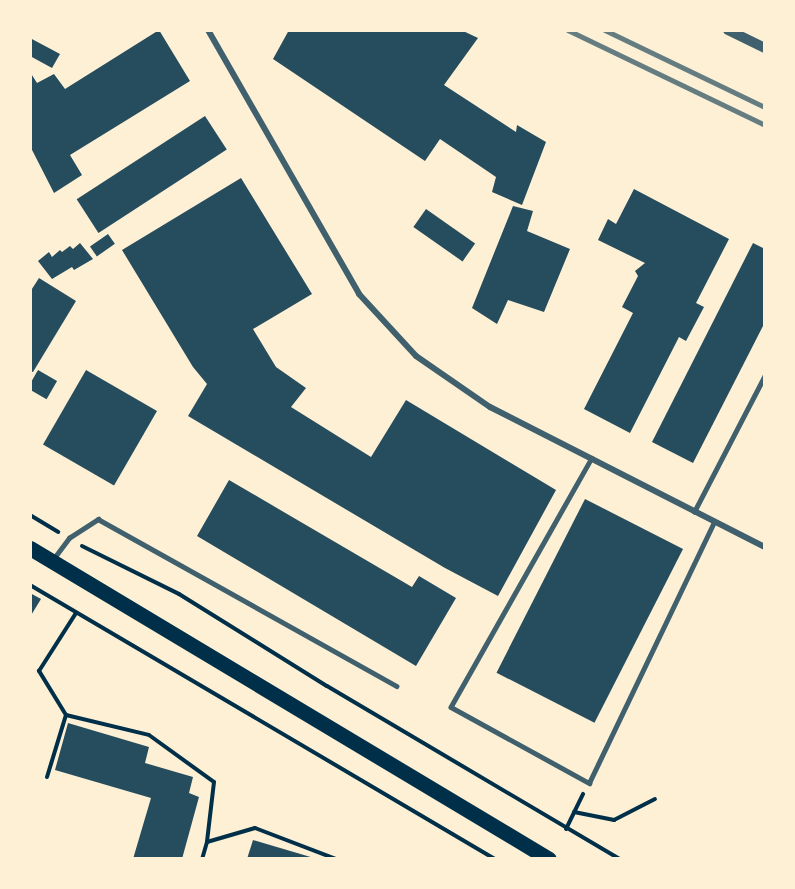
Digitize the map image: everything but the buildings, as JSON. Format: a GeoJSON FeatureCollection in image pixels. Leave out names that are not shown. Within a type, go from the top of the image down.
{"type":"FeatureCollection","features":[{"type":"Feature","properties":{"kind":"main road"},"geometry":{"type":"LineString","coordinates":[[30,548],[549,859]]}},
{"type":"Feature","properties":{"kind":"street"},"geometry":{"type":"LineString","coordinates":[[208,30],[359,294],[416,356],[490,407],[765,547]]}},
{"type":"Feature","properties":{"kind":"street"},"geometry":{"type":"LineString","coordinates":[[728,30],[765,48]]}},
{"type":"Feature","properties":{"kind":"lane"},"geometry":{"type":"LineString","coordinates":[[694,512],[765,375]]}},
{"type":"Feature","properties":{"kind":"lane"},"geometry":{"type":"LineString","coordinates":[[592,458],[451,707],[589,783],[714,522]]}},
{"type":"Feature","properties":{"kind":"lane"},"geometry":{"type":"LineString","coordinates":[[52,561],[69,538],[98,519],[397,686]]}},
{"type":"Feature","properties":{"kind":"path"},"geometry":{"type":"LineString","coordinates":[[30,515],[69,538],[179,594],[566,829],[620,859]]}},
{"type":"Feature","properties":{"kind":"path"},"geometry":{"type":"LineString","coordinates":[[30,585],[495,859]]}},
{"type":"Feature","properties":{"kind":"path"},"geometry":{"type":"LineString","coordinates":[[76,613],[39,671],[66,715],[149,735],[214,782],[207,842],[202,859]]}},
{"type":"Feature","properties":{"kind":"path"},"geometry":{"type":"LineString","coordinates":[[46,777],[66,715]]}},
{"type":"Feature","properties":{"kind":"path"},"geometry":{"type":"LineString","coordinates":[[566,829],[589,783]]}},
{"type":"Feature","properties":{"kind":"path"},"geometry":{"type":"LineString","coordinates":[[574,812],[614,819],[655,799]]}},
{"type":"Feature","properties":{"kind":"path"},"geometry":{"type":"LineString","coordinates":[[207,842],[255,828],[336,859]]}},
{"type":"Feature","properties":{"kind":"railway"},"geometry":{"type":"LineString","coordinates":[[568,30],[765,125]]}},
{"type":"Feature","properties":{"kind":"railway"},"geometry":{"type":"LineString","coordinates":[[605,30],[765,107]]}}]}
